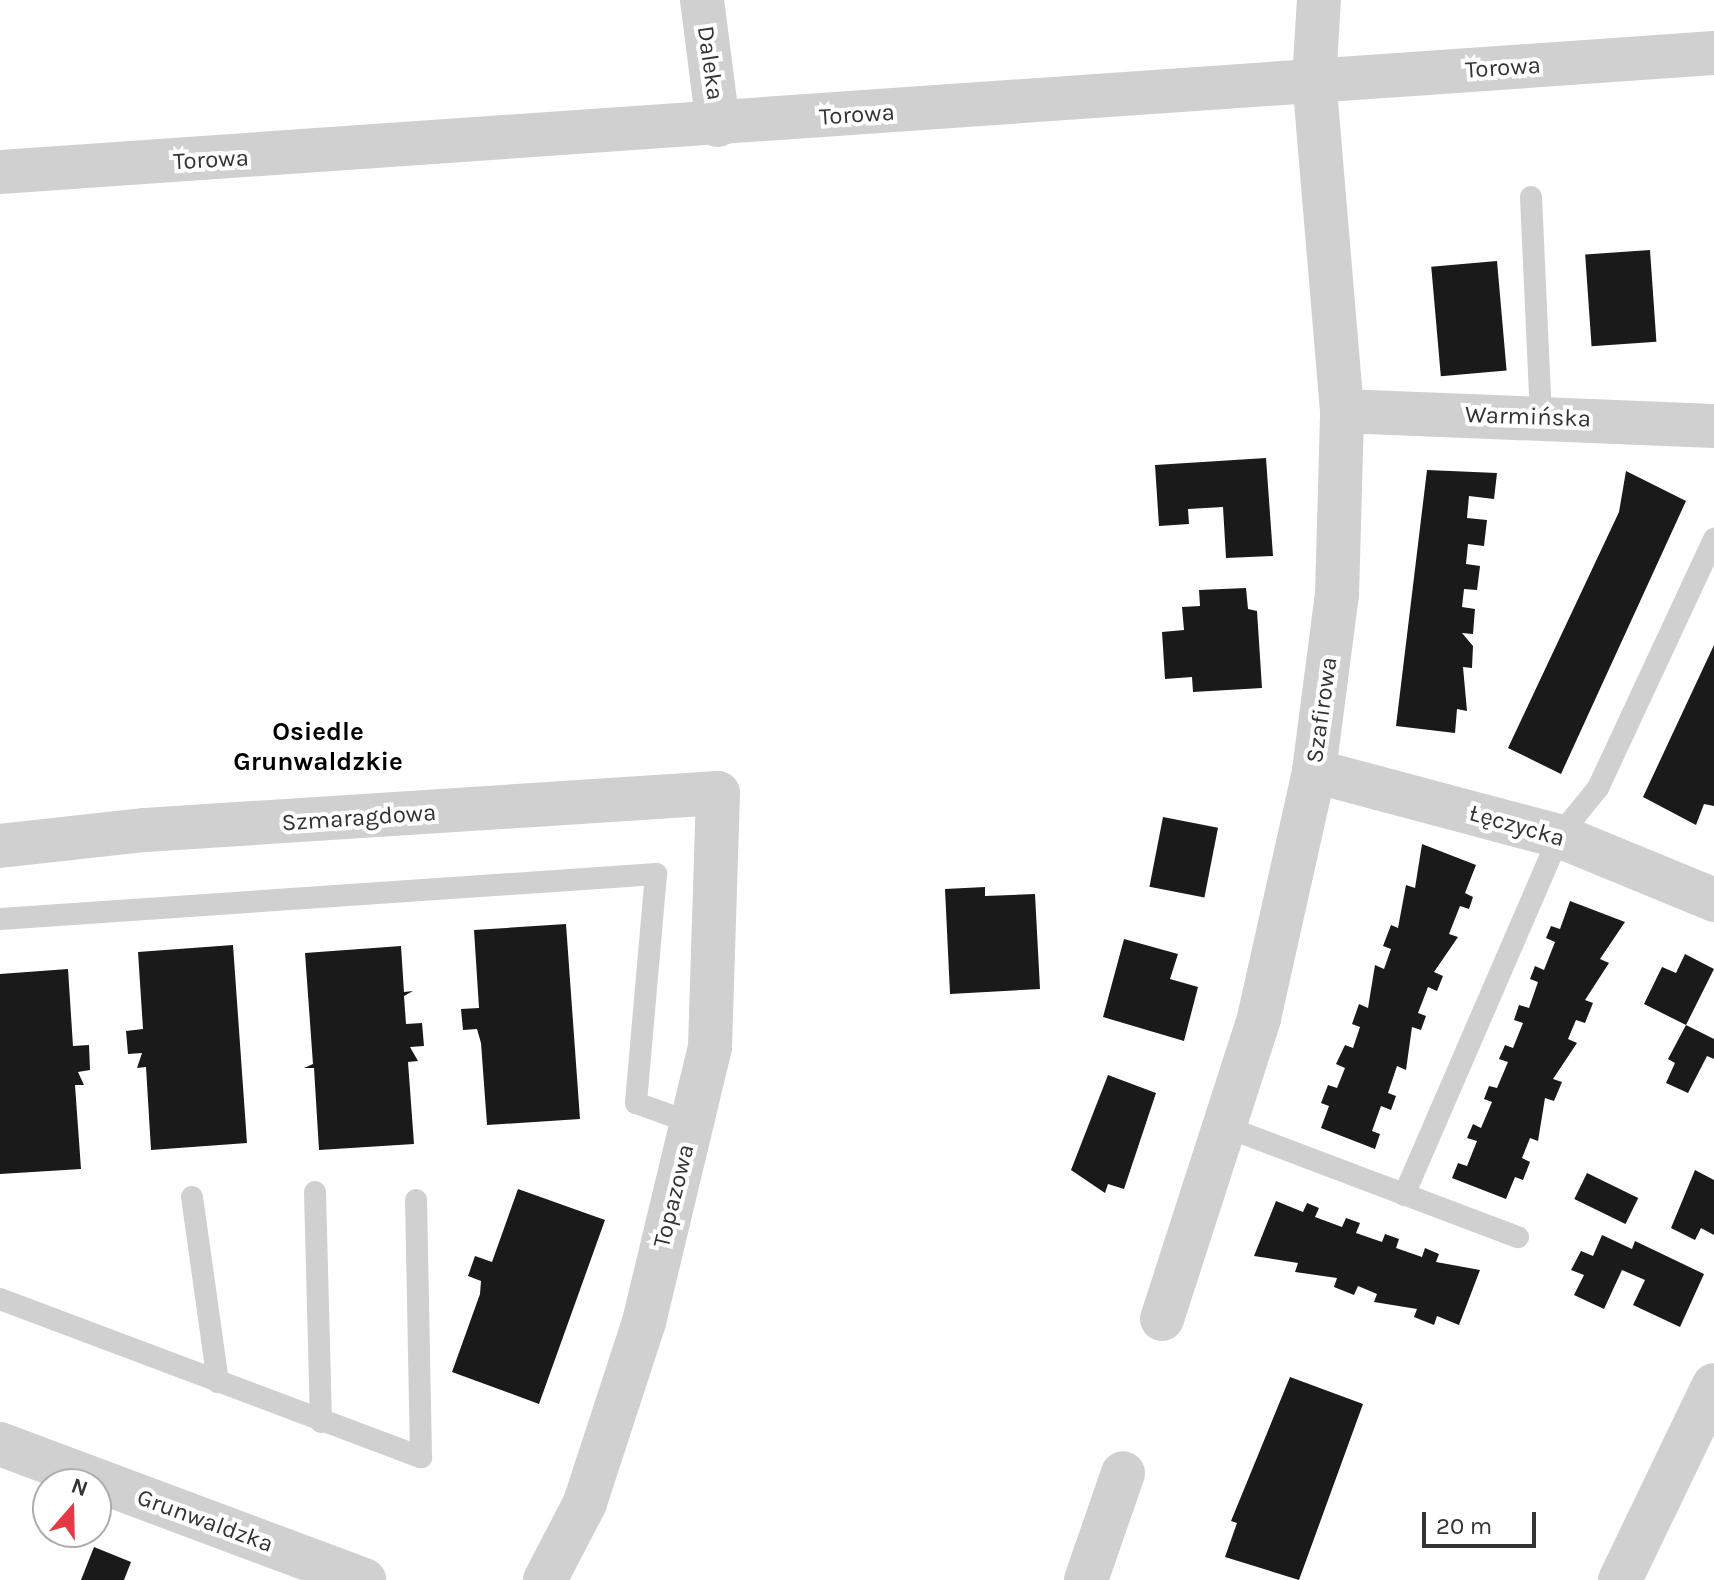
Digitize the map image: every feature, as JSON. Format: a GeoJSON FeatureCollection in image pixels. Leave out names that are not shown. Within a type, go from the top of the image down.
{"type":"FeatureCollection","features":[{"type":"Feature","properties":{"kind":"street","name":"Daleka"},"geometry":{"type":"LineString","coordinates":[[702,0],[718,125]]}},
{"type":"Feature","properties":{"kind":"street","name":"Szafirowa"},"geometry":{"type":"LineString","coordinates":[[1162,1319],[1229,1128],[1314,771],[1337,595],[1342,411],[1314,81],[1319,0]]}},
{"type":"Feature","properties":{"kind":"street","name":"Torowa"},"geometry":{"type":"LineString","coordinates":[[0,172],[718,125],[1714,53]]}},
{"type":"Feature","properties":{"kind":"street","name":"Warmińska"},"geometry":{"type":"LineString","coordinates":[[1342,411],[1714,426]]}},
{"type":"Feature","properties":{"kind":"street","name":"Łęczycka"},"geometry":{"type":"LineString","coordinates":[[1314,771],[1559,836],[1714,900]]}},
{"type":"Feature","properties":{"kind":"street","name":"Szmaragdowa"},"geometry":{"type":"LineString","coordinates":[[0,846],[145,830],[718,793]]}},
{"type":"Feature","properties":{"kind":"street","name":"Topazowa"},"geometry":{"type":"LineString","coordinates":[[545,1580],[585,1503],[644,1322],[710,1047],[718,793]]}},
{"type":"Feature","properties":{"kind":"street"},"geometry":{"type":"LineString","coordinates":[[1620,1580],[1714,1385]]}},
{"type":"Feature","properties":{"kind":"street","name":"Grunwaldzka"},"geometry":{"type":"LineString","coordinates":[[0,1444],[364,1580]]}},
{"type":"Feature","properties":{"kind":"street"},"geometry":{"type":"LineString","coordinates":[[1086,1580],[1123,1473]]}},
{"type":"Feature","properties":{"kind":"lane"},"geometry":{"type":"LineString","coordinates":[[1531,197],[1541,417]]}},
{"type":"Feature","properties":{"kind":"lane"},"geometry":{"type":"LineString","coordinates":[[1404,1195],[1559,836],[1598,788],[1714,539]]}},
{"type":"Feature","properties":{"kind":"lane"},"geometry":{"type":"LineString","coordinates":[[0,919],[656,874],[636,1103],[692,1123]]}},
{"type":"Feature","properties":{"kind":"lane"},"geometry":{"type":"LineString","coordinates":[[1229,1128],[1518,1237]]}},
{"type":"Feature","properties":{"kind":"lane"},"geometry":{"type":"LineString","coordinates":[[315,1192],[321,1422]]}},
{"type":"Feature","properties":{"kind":"lane"},"geometry":{"type":"LineString","coordinates":[[192,1197],[218,1382]]}},
{"type":"Feature","properties":{"kind":"lane"},"geometry":{"type":"LineString","coordinates":[[0,1299],[421,1457],[416,1200]]}},
{"type":"Feature","properties":{"kind":"building"},"geometry":{"type":"Polygon","coordinates":[[[1650,250],[1656,342],[1592,346],[1585,255],[1650,250]]]}},
{"type":"Feature","properties":{"kind":"building"},"geometry":{"type":"Polygon","coordinates":[[[1497,261],[1507,371],[1441,376],[1431,267],[1497,261]]]}},
{"type":"Feature","properties":{"kind":"building"},"geometry":{"type":"Polygon","coordinates":[[[1266,458],[1273,556],[1226,558],[1223,507],[1188,509],[1189,524],[1159,526],[1155,465],[1266,458]]]}},
{"type":"Feature","properties":{"kind":"building"},"geometry":{"type":"Polygon","coordinates":[[[1427,470],[1497,473],[1494,499],[1469,496],[1467,518],[1487,520],[1484,546],[1468,544],[1466,564],[1480,566],[1477,590],[1464,589],[1462,607],[1475,609],[1473,634],[1462,633],[1473,646],[1472,668],[1463,667],[1467,711],[1457,709],[1455,733],[1396,726],[1427,470]]]}},
{"type":"Feature","properties":{"kind":"building"},"geometry":{"type":"Polygon","coordinates":[[[1626,471],[1686,501],[1561,774],[1508,748],[1619,512],[1626,471]]]}},
{"type":"Feature","properties":{"kind":"building"},"geometry":{"type":"Polygon","coordinates":[[[1246,588],[1248,609],[1257,611],[1262,688],[1193,692],[1192,677],[1165,679],[1162,632],[1184,630],[1182,607],[1200,606],[1199,590],[1246,588]]]}},
{"type":"Feature","properties":{"kind":"building"},"geometry":{"type":"Polygon","coordinates":[[[1714,645],[1714,806],[1704,804],[1696,825],[1643,797],[1714,645]]]}},
{"type":"Feature","properties":{"kind":"building"},"geometry":{"type":"Polygon","coordinates":[[[1163,817],[1218,828],[1204,897],[1149,887],[1163,817]]]}},
{"type":"Feature","properties":{"kind":"building"},"geometry":{"type":"Polygon","coordinates":[[[1422,844],[1476,865],[1465,893],[1473,897],[1469,909],[1460,906],[1449,934],[1458,937],[1434,972],[1443,976],[1437,991],[1428,987],[1418,1013],[1426,1016],[1421,1030],[1412,1027],[1406,1070],[1397,1066],[1388,1093],[1396,1096],[1391,1110],[1381,1106],[1372,1131],[1380,1134],[1375,1149],[1321,1128],[1329,1106],[1321,1103],[1328,1085],[1337,1088],[1345,1068],[1336,1064],[1345,1045],[1353,1048],[1360,1027],[1352,1024],[1359,1004],[1368,1008],[1375,965],[1384,969],[1391,949],[1383,946],[1391,925],[1398,928],[1406,885],[1415,888],[1422,844]]]}},
{"type":"Feature","properties":{"kind":"building"},"geometry":{"type":"Polygon","coordinates":[[[985,887],[985,896],[1035,894],[1040,989],[950,994],[945,889],[985,887]]]}},
{"type":"Feature","properties":{"kind":"building"},"geometry":{"type":"Polygon","coordinates":[[[1570,901],[1625,922],[1600,959],[1609,963],[1585,1000],[1593,1003],[1585,1023],[1576,1020],[1568,1039],[1577,1043],[1553,1079],[1562,1082],[1554,1101],[1545,1098],[1538,1141],[1530,1138],[1522,1158],[1530,1162],[1523,1180],[1515,1177],[1506,1199],[1452,1178],[1458,1163],[1467,1166],[1477,1141],[1467,1138],[1473,1124],[1481,1128],[1492,1102],[1484,1099],[1489,1086],[1497,1088],[1508,1062],[1499,1059],[1505,1045],[1513,1048],[1523,1023],[1514,1020],[1519,1005],[1529,1008],[1538,982],[1530,979],[1535,966],[1544,970],[1555,942],[1546,938],[1551,926],[1560,929],[1570,901]]]}},
{"type":"Feature","properties":{"kind":"building"},"geometry":{"type":"Polygon","coordinates":[[[566,924],[580,1119],[487,1125],[481,1043],[477,1029],[463,1030],[461,1009],[479,1008],[474,930],[566,924]]]}},
{"type":"Feature","properties":{"kind":"building"},"geometry":{"type":"Polygon","coordinates":[[[1124,939],[1178,954],[1170,979],[1198,987],[1184,1041],[1103,1017],[1124,939]]]}},
{"type":"Feature","properties":{"kind":"building"},"geometry":{"type":"Polygon","coordinates":[[[233,945],[247,1143],[151,1150],[146,1067],[137,1068],[142,1053],[128,1054],[126,1031],[143,1029],[138,952],[233,945]]]}},
{"type":"Feature","properties":{"kind":"building"},"geometry":{"type":"Polygon","coordinates":[[[401,946],[404,992],[413,991],[404,996],[406,1024],[422,1023],[424,1046],[410,1047],[418,1061],[408,1062],[414,1144],[319,1150],[314,1068],[304,1068],[313,1064],[305,953],[401,946]]]}},
{"type":"Feature","properties":{"kind":"building"},"geometry":{"type":"Polygon","coordinates":[[[1685,954],[1714,969],[1686,1025],[1644,1004],[1662,967],[1676,973],[1685,954]]]}},
{"type":"Feature","properties":{"kind":"building"},"geometry":{"type":"Polygon","coordinates":[[[68,969],[73,1046],[89,1045],[90,1070],[78,1072],[84,1085],[75,1085],[81,1169],[0,1174],[0,974],[68,969]]]}},
{"type":"Feature","properties":{"kind":"building"},"geometry":{"type":"Polygon","coordinates":[[[1686,1025],[1714,1039],[1714,1059],[1707,1056],[1688,1093],[1666,1083],[1675,1063],[1668,1059],[1686,1025]]]}},
{"type":"Feature","properties":{"kind":"building"},"geometry":{"type":"Polygon","coordinates":[[[1108,1075],[1156,1093],[1124,1189],[1108,1184],[1105,1193],[1071,1170],[1108,1075]]]}},
{"type":"Feature","properties":{"kind":"building"},"geometry":{"type":"Polygon","coordinates":[[[1695,1170],[1714,1180],[1714,1235],[1701,1228],[1695,1240],[1671,1228],[1695,1170]]]}},
{"type":"Feature","properties":{"kind":"building"},"geometry":{"type":"Polygon","coordinates":[[[1587,1173],[1638,1198],[1626,1224],[1574,1199],[1587,1173]]]}},
{"type":"Feature","properties":{"kind":"building"},"geometry":{"type":"Polygon","coordinates":[[[518,1189],[605,1220],[539,1404],[452,1372],[480,1294],[481,1281],[468,1276],[475,1256],[492,1262],[518,1189]]]}},
{"type":"Feature","properties":{"kind":"building"},"geometry":{"type":"Polygon","coordinates":[[[1276,1201],[1303,1212],[1307,1203],[1319,1208],[1315,1217],[1342,1227],[1346,1218],[1360,1223],[1356,1233],[1382,1242],[1385,1234],[1399,1239],[1396,1248],[1422,1257],[1425,1248],[1439,1254],[1436,1262],[1480,1270],[1459,1325],[1437,1316],[1434,1325],[1414,1317],[1417,1309],[1374,1302],[1377,1294],[1358,1286],[1354,1295],[1334,1287],[1337,1278],[1295,1272],[1298,1263],[1254,1256],[1276,1201]]]}},
{"type":"Feature","properties":{"kind":"building"},"geometry":{"type":"Polygon","coordinates":[[[1602,1235],[1632,1249],[1635,1241],[1704,1274],[1680,1327],[1633,1305],[1645,1280],[1622,1270],[1604,1309],[1574,1295],[1584,1275],[1571,1270],[1581,1251],[1593,1256],[1602,1235]]]}},
{"type":"Feature","properties":{"kind":"building"},"geometry":{"type":"Polygon","coordinates":[[[1290,1377],[1363,1404],[1299,1580],[1225,1557],[1237,1523],[1231,1521],[1290,1377]]]}},
{"type":"Feature","properties":{"kind":"building"},"geometry":{"type":"Polygon","coordinates":[[[94,1548],[131,1562],[124,1580],[81,1580],[94,1548]]]}},
{"type":"Feature","properties":{"kind":"district","name":"Osiedle Grunwaldzkie"},"geometry":{"type":"Point","coordinates":[318,747]}}]}
